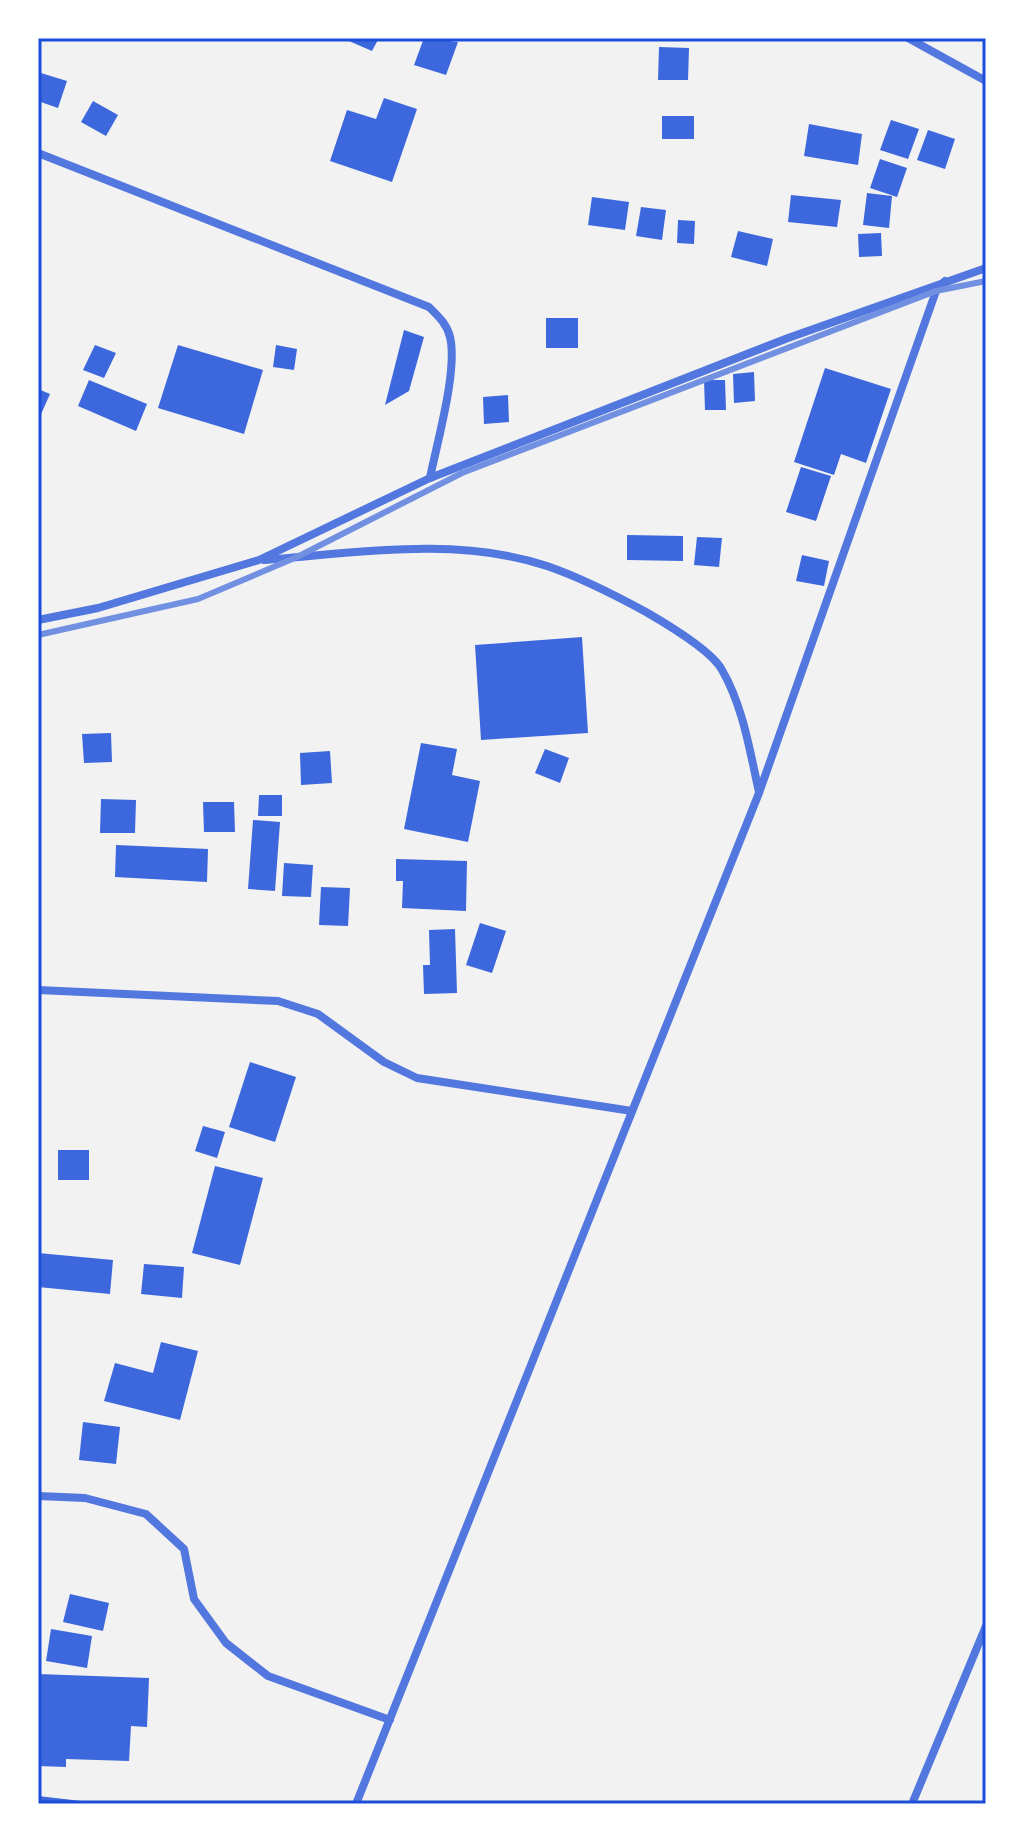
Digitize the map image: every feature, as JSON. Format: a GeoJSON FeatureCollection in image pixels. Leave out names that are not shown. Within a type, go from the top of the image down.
{"type":"FeatureCollection","features":[{"type":"Feature","properties":{"kind":"street"},"geometry":{"type":"LineString","coordinates":[[908,38],[986,81]]}},
{"type":"Feature","properties":{"kind":"street"},"geometry":{"type":"LineString","coordinates":[[38,153],[429,307],[450,334],[453,355],[430,478]]}},
{"type":"Feature","properties":{"kind":"street"},"geometry":{"type":"LineString","coordinates":[[38,620],[98,608],[259,560],[430,478],[986,268]]}},
{"type":"Feature","properties":{"kind":"street"},"geometry":{"type":"LineString","coordinates":[[356,1804],[759,793],[936,291],[945,281]]}},
{"type":"Feature","properties":{"kind":"street"},"geometry":{"type":"LineString","coordinates":[[259,560],[400,550],[469,552],[544,565],[596,585],[666,623],[722,668],[746,733],[759,793]]}},
{"type":"Feature","properties":{"kind":"street"},"geometry":{"type":"LineString","coordinates":[[38,990],[278,1001],[318,1014],[384,1062],[417,1078],[632,1111]]}},
{"type":"Feature","properties":{"kind":"street"},"geometry":{"type":"LineString","coordinates":[[38,1496],[85,1498],[146,1514],[184,1549],[194,1599],[226,1643],[268,1676],[390,1720]]}},
{"type":"Feature","properties":{"kind":"street"},"geometry":{"type":"LineString","coordinates":[[912,1804],[986,1626]]}},
{"type":"Feature","properties":{"kind":"building"},"geometry":{"type":"Polygon","coordinates":[[[342,38],[379,38],[372,51],[342,38]]]}},
{"type":"Feature","properties":{"kind":"building"},"geometry":{"type":"Polygon","coordinates":[[[424,38],[458,42],[446,75],[414,65],[424,38]]]}},
{"type":"Feature","properties":{"kind":"building"},"geometry":{"type":"Polygon","coordinates":[[[659,47],[689,48],[688,80],[658,80],[659,47]]]}},
{"type":"Feature","properties":{"kind":"building"},"geometry":{"type":"Polygon","coordinates":[[[41,73],[67,81],[58,108],[38,101],[41,73]]]}},
{"type":"Feature","properties":{"kind":"building"},"geometry":{"type":"Polygon","coordinates":[[[384,98],[417,109],[392,182],[330,161],[347,110],[376,119],[384,98]]]}},
{"type":"Feature","properties":{"kind":"building"},"geometry":{"type":"Polygon","coordinates":[[[93,101],[118,115],[106,136],[81,122],[93,101]]]}},
{"type":"Feature","properties":{"kind":"building"},"geometry":{"type":"Polygon","coordinates":[[[662,116],[694,116],[694,139],[662,139],[662,116]]]}},
{"type":"Feature","properties":{"kind":"building"},"geometry":{"type":"Polygon","coordinates":[[[891,120],[919,129],[908,159],[880,150],[891,120]]]}},
{"type":"Feature","properties":{"kind":"building"},"geometry":{"type":"Polygon","coordinates":[[[809,124],[862,134],[858,165],[804,156],[809,124]]]}},
{"type":"Feature","properties":{"kind":"building"},"geometry":{"type":"Polygon","coordinates":[[[928,130],[955,139],[945,169],[917,160],[928,130]]]}},
{"type":"Feature","properties":{"kind":"building"},"geometry":{"type":"Polygon","coordinates":[[[880,159],[907,168],[897,197],[870,188],[880,159]]]}},
{"type":"Feature","properties":{"kind":"building"},"geometry":{"type":"Polygon","coordinates":[[[867,193],[892,196],[889,228],[863,225],[867,193]]]}},
{"type":"Feature","properties":{"kind":"building"},"geometry":{"type":"Polygon","coordinates":[[[791,195],[841,200],[837,227],[788,222],[791,195]]]}},
{"type":"Feature","properties":{"kind":"building"},"geometry":{"type":"Polygon","coordinates":[[[592,197],[629,202],[625,230],[588,225],[592,197]]]}},
{"type":"Feature","properties":{"kind":"building"},"geometry":{"type":"Polygon","coordinates":[[[641,207],[666,210],[662,240],[636,236],[641,207]]]}},
{"type":"Feature","properties":{"kind":"building"},"geometry":{"type":"Polygon","coordinates":[[[678,220],[695,221],[694,244],[677,243],[678,220]]]}},
{"type":"Feature","properties":{"kind":"building"},"geometry":{"type":"Polygon","coordinates":[[[738,231],[773,239],[767,266],[731,257],[738,231]]]}},
{"type":"Feature","properties":{"kind":"building"},"geometry":{"type":"Polygon","coordinates":[[[881,233],[882,256],[859,257],[858,234],[881,233]]]}},
{"type":"Feature","properties":{"kind":"building"},"geometry":{"type":"Polygon","coordinates":[[[546,318],[578,318],[578,348],[546,348],[546,318]]]}},
{"type":"Feature","properties":{"kind":"building"},"geometry":{"type":"Polygon","coordinates":[[[404,330],[424,337],[409,391],[385,405],[404,330]]]}},
{"type":"Feature","properties":{"kind":"building"},"geometry":{"type":"Polygon","coordinates":[[[95,345],[116,353],[104,378],[83,370],[95,345]]]}},
{"type":"Feature","properties":{"kind":"building"},"geometry":{"type":"Polygon","coordinates":[[[178,345],[263,370],[244,434],[158,408],[178,345]]]}},
{"type":"Feature","properties":{"kind":"building"},"geometry":{"type":"Polygon","coordinates":[[[276,345],[297,349],[294,370],[273,367],[276,345]]]}},
{"type":"Feature","properties":{"kind":"building"},"geometry":{"type":"Polygon","coordinates":[[[825,368],[891,389],[866,463],[841,454],[834,475],[794,462],[825,368]]]}},
{"type":"Feature","properties":{"kind":"building"},"geometry":{"type":"Polygon","coordinates":[[[754,372],[755,401],[734,403],[733,374],[754,372]]]}},
{"type":"Feature","properties":{"kind":"building"},"geometry":{"type":"Polygon","coordinates":[[[89,380],[147,404],[136,431],[78,406],[89,380]]]}},
{"type":"Feature","properties":{"kind":"building"},"geometry":{"type":"Polygon","coordinates":[[[704,380],[725,380],[726,410],[705,410],[704,380]]]}},
{"type":"Feature","properties":{"kind":"building"},"geometry":{"type":"Polygon","coordinates":[[[38,389],[50,394],[38,421],[38,389]]]}},
{"type":"Feature","properties":{"kind":"building"},"geometry":{"type":"Polygon","coordinates":[[[508,395],[509,422],[484,424],[483,397],[508,395]]]}},
{"type":"Feature","properties":{"kind":"building"},"geometry":{"type":"Polygon","coordinates":[[[801,467],[831,476],[816,521],[786,512],[801,467]]]}},
{"type":"Feature","properties":{"kind":"building"},"geometry":{"type":"Polygon","coordinates":[[[627,535],[683,536],[683,561],[627,560],[627,535]]]}},
{"type":"Feature","properties":{"kind":"building"},"geometry":{"type":"Polygon","coordinates":[[[697,537],[722,538],[719,567],[694,565],[697,537]]]}},
{"type":"Feature","properties":{"kind":"building"},"geometry":{"type":"Polygon","coordinates":[[[802,555],[829,561],[824,586],[796,581],[802,555]]]}},
{"type":"Feature","properties":{"kind":"building"},"geometry":{"type":"Polygon","coordinates":[[[582,637],[588,733],[481,740],[475,645],[582,637]]]}},
{"type":"Feature","properties":{"kind":"building"},"geometry":{"type":"Polygon","coordinates":[[[111,733],[112,762],[84,763],[82,734],[111,733]]]}},
{"type":"Feature","properties":{"kind":"building"},"geometry":{"type":"Polygon","coordinates":[[[421,743],[457,749],[452,775],[480,781],[468,842],[404,829],[421,743]]]}},
{"type":"Feature","properties":{"kind":"building"},"geometry":{"type":"Polygon","coordinates":[[[545,749],[569,758],[560,783],[535,773],[545,749]]]}},
{"type":"Feature","properties":{"kind":"building"},"geometry":{"type":"Polygon","coordinates":[[[330,751],[332,783],[301,785],[300,753],[330,751]]]}},
{"type":"Feature","properties":{"kind":"building"},"geometry":{"type":"Polygon","coordinates":[[[259,795],[282,795],[282,816],[258,816],[259,795]]]}},
{"type":"Feature","properties":{"kind":"building"},"geometry":{"type":"Polygon","coordinates":[[[101,799],[136,800],[135,833],[100,833],[101,799]]]}},
{"type":"Feature","properties":{"kind":"building"},"geometry":{"type":"Polygon","coordinates":[[[203,802],[234,802],[235,832],[204,832],[203,802]]]}},
{"type":"Feature","properties":{"kind":"building"},"geometry":{"type":"Polygon","coordinates":[[[253,820],[280,822],[275,891],[248,889],[253,820]]]}},
{"type":"Feature","properties":{"kind":"building"},"geometry":{"type":"Polygon","coordinates":[[[116,845],[208,849],[207,882],[115,877],[116,845]]]}},
{"type":"Feature","properties":{"kind":"building"},"geometry":{"type":"Polygon","coordinates":[[[396,859],[467,861],[466,911],[402,908],[403,881],[396,881],[396,859]]]}},
{"type":"Feature","properties":{"kind":"building"},"geometry":{"type":"Polygon","coordinates":[[[284,863],[313,865],[311,897],[282,896],[284,863]]]}},
{"type":"Feature","properties":{"kind":"building"},"geometry":{"type":"Polygon","coordinates":[[[321,887],[350,888],[348,926],[319,925],[321,887]]]}},
{"type":"Feature","properties":{"kind":"building"},"geometry":{"type":"Polygon","coordinates":[[[480,923],[506,931],[492,973],[466,965],[480,923]]]}},
{"type":"Feature","properties":{"kind":"building"},"geometry":{"type":"Polygon","coordinates":[[[455,929],[457,993],[424,994],[423,965],[430,965],[429,930],[455,929]]]}},
{"type":"Feature","properties":{"kind":"building"},"geometry":{"type":"Polygon","coordinates":[[[250,1062],[296,1077],[275,1142],[229,1127],[250,1062]]]}},
{"type":"Feature","properties":{"kind":"building"},"geometry":{"type":"Polygon","coordinates":[[[203,1126],[225,1132],[217,1158],[195,1151],[203,1126]]]}},
{"type":"Feature","properties":{"kind":"building"},"geometry":{"type":"Polygon","coordinates":[[[58,1150],[89,1150],[89,1180],[58,1180],[58,1150]]]}},
{"type":"Feature","properties":{"kind":"building"},"geometry":{"type":"Polygon","coordinates":[[[215,1166],[263,1178],[240,1265],[192,1253],[215,1166]]]}},
{"type":"Feature","properties":{"kind":"building"},"geometry":{"type":"Polygon","coordinates":[[[38,1253],[113,1260],[110,1294],[38,1287],[38,1253]]]}},
{"type":"Feature","properties":{"kind":"building"},"geometry":{"type":"Polygon","coordinates":[[[144,1264],[184,1267],[182,1298],[141,1294],[144,1264]]]}},
{"type":"Feature","properties":{"kind":"building"},"geometry":{"type":"Polygon","coordinates":[[[161,1342],[198,1351],[180,1420],[104,1401],[115,1363],[153,1373],[161,1342]]]}},
{"type":"Feature","properties":{"kind":"building"},"geometry":{"type":"Polygon","coordinates":[[[83,1422],[120,1427],[116,1464],[79,1460],[83,1422]]]}},
{"type":"Feature","properties":{"kind":"building"},"geometry":{"type":"Polygon","coordinates":[[[70,1594],[109,1603],[103,1631],[63,1622],[70,1594]]]}},
{"type":"Feature","properties":{"kind":"building"},"geometry":{"type":"Polygon","coordinates":[[[51,1629],[92,1636],[87,1668],[46,1661],[51,1629]]]}},
{"type":"Feature","properties":{"kind":"building"},"geometry":{"type":"Polygon","coordinates":[[[38,1674],[149,1678],[147,1727],[131,1726],[129,1761],[66,1759],[66,1767],[38,1766],[38,1674]]]}},
{"type":"Feature","properties":{"kind":"building"},"geometry":{"type":"Polygon","coordinates":[[[38,1796],[90,1802],[90,1804],[38,1804],[38,1796]]]}},
{"type":"Feature","properties":{"kind":"railway"},"geometry":{"type":"LineString","coordinates":[[38,635],[198,599],[297,557],[462,473],[936,291],[986,281]]}}]}
